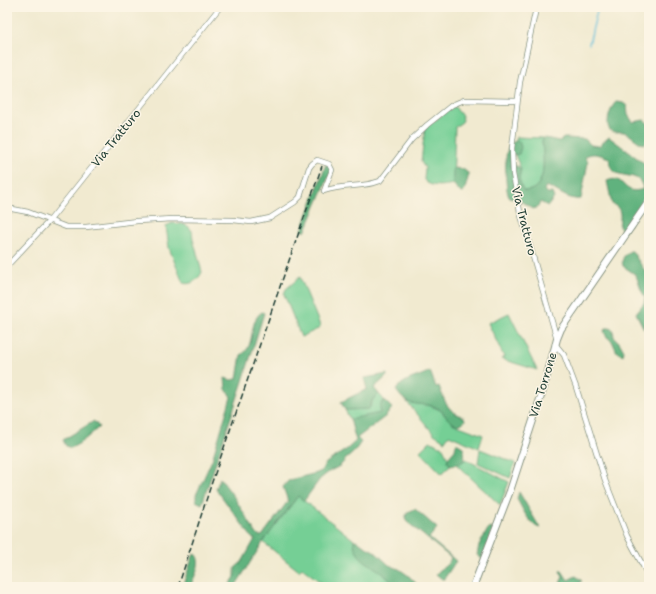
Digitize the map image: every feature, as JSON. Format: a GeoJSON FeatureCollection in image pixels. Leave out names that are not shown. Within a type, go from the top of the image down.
{"type":"FeatureCollection","features":[{"type":"Feature","properties":{"kind":"main road","name":"Via Torrone"},"geometry":{"type":"LineString","coordinates":[[473,587],[510,491],[543,390],[556,342],[565,321],[649,201]]}},
{"type":"Feature","properties":{"kind":"street","name":"Via Tratturo"},"geometry":{"type":"LineString","coordinates":[[7,266],[50,220],[220,7]]}},
{"type":"Feature","properties":{"kind":"street","name":"Via Tratturo"},"geometry":{"type":"LineString","coordinates":[[537,7],[517,101],[512,148],[515,191],[556,342],[564,355],[576,387],[605,480],[627,536],[649,577]]}},
{"type":"Feature","properties":{"kind":"street"},"geometry":{"type":"LineString","coordinates":[[7,208],[28,212],[66,227],[86,228],[172,219],[232,220],[251,222],[270,218],[295,202],[300,197],[309,168],[318,160],[329,164],[332,170],[324,191],[334,187],[372,184],[380,181],[412,139],[452,105],[464,100],[517,101]]}},
{"type":"Feature","properties":{"kind":"green space"},"geometry":{"type":"Polygon","coordinates":[[[616,102],[623,103],[627,106],[628,115],[633,122],[644,120],[649,124],[649,141],[644,144],[624,132],[613,132],[609,129],[609,117],[616,102]]]}},
{"type":"Feature","properties":{"kind":"green space"},"geometry":{"type":"Polygon","coordinates":[[[454,106],[462,116],[463,120],[455,127],[453,184],[441,186],[433,185],[424,180],[425,168],[421,162],[425,128],[454,106]]]}},
{"type":"Feature","properties":{"kind":"green space"},"geometry":{"type":"Polygon","coordinates":[[[516,137],[544,138],[542,140],[543,172],[541,179],[538,185],[532,189],[524,191],[519,178],[521,169],[515,155],[519,153],[515,141],[516,137]]]}},
{"type":"Feature","properties":{"kind":"green space"},"geometry":{"type":"Polygon","coordinates":[[[609,137],[649,167],[649,195],[624,232],[619,227],[619,211],[616,206],[612,204],[607,181],[613,179],[618,180],[631,190],[636,191],[643,189],[638,179],[618,174],[610,165],[609,158],[600,155],[591,154],[585,157],[588,162],[581,199],[567,197],[546,186],[544,190],[547,193],[552,193],[554,198],[548,206],[540,202],[538,207],[533,209],[519,200],[509,197],[506,181],[506,155],[511,144],[515,141],[519,141],[521,147],[519,154],[511,155],[511,167],[517,166],[521,169],[520,181],[524,191],[532,189],[538,185],[541,179],[543,172],[542,140],[545,138],[559,141],[564,138],[585,139],[591,145],[599,146],[609,137]]]}},
{"type":"Feature","properties":{"kind":"green space"},"geometry":{"type":"Polygon","coordinates":[[[326,164],[332,169],[305,232],[302,230],[326,164]]]}},
{"type":"Feature","properties":{"kind":"green space"},"geometry":{"type":"Polygon","coordinates":[[[453,168],[463,169],[469,174],[463,193],[461,193],[453,184],[453,168]]]}},
{"type":"Feature","properties":{"kind":"green space"},"geometry":{"type":"Polygon","coordinates":[[[172,223],[183,224],[189,227],[192,231],[202,272],[197,279],[189,284],[183,283],[169,248],[166,226],[172,223]]]}},
{"type":"Feature","properties":{"kind":"green space"},"geometry":{"type":"Polygon","coordinates":[[[632,251],[649,277],[649,334],[644,329],[636,313],[644,303],[645,297],[636,275],[623,266],[622,261],[626,254],[632,251]]]}},
{"type":"Feature","properties":{"kind":"green space"},"geometry":{"type":"Polygon","coordinates":[[[300,277],[320,328],[301,337],[284,294],[286,289],[300,277]]]}},
{"type":"Feature","properties":{"kind":"green space"},"geometry":{"type":"Polygon","coordinates":[[[262,312],[264,313],[243,381],[202,504],[196,501],[196,495],[212,460],[231,397],[226,389],[225,378],[231,380],[237,379],[241,355],[249,346],[257,316],[262,312]]]}},
{"type":"Feature","properties":{"kind":"green space"},"geometry":{"type":"Polygon","coordinates":[[[509,313],[537,370],[501,359],[504,357],[488,323],[509,313]]]}},
{"type":"Feature","properties":{"kind":"green space"},"geometry":{"type":"Polygon","coordinates":[[[606,328],[613,330],[614,337],[624,351],[623,355],[617,352],[612,341],[606,336],[604,330],[606,328]]]}},
{"type":"Feature","properties":{"kind":"green space"},"geometry":{"type":"Polygon","coordinates":[[[430,371],[436,387],[439,386],[447,405],[458,415],[464,417],[465,420],[461,424],[456,425],[439,409],[433,406],[406,401],[396,390],[403,383],[430,371]]]}},
{"type":"Feature","properties":{"kind":"green space"},"geometry":{"type":"Polygon","coordinates":[[[387,374],[387,376],[374,388],[379,394],[373,399],[369,409],[345,410],[341,402],[367,389],[364,378],[387,374]]]}},
{"type":"Feature","properties":{"kind":"green space"},"geometry":{"type":"Polygon","coordinates":[[[379,394],[384,400],[381,403],[380,413],[377,415],[350,419],[345,410],[366,409],[371,406],[373,399],[379,394]]]}},
{"type":"Feature","properties":{"kind":"green space"},"geometry":{"type":"Polygon","coordinates":[[[384,400],[392,408],[386,416],[357,438],[361,442],[354,452],[340,466],[330,471],[320,479],[304,501],[298,496],[263,542],[235,587],[228,587],[235,577],[235,568],[242,562],[255,539],[253,539],[216,489],[220,478],[234,497],[256,533],[259,536],[262,536],[288,501],[283,487],[289,480],[321,471],[326,463],[356,441],[350,419],[380,413],[380,406],[384,400]]]}},
{"type":"Feature","properties":{"kind":"green space"},"geometry":{"type":"Polygon","coordinates":[[[407,402],[431,406],[440,410],[454,424],[483,435],[479,448],[449,435],[445,441],[434,434],[407,402]]]}},
{"type":"Feature","properties":{"kind":"green space"},"geometry":{"type":"Polygon","coordinates":[[[94,421],[99,427],[75,446],[71,448],[66,446],[63,440],[94,421]]]}},
{"type":"Feature","properties":{"kind":"green space"},"geometry":{"type":"Polygon","coordinates":[[[430,441],[442,446],[448,458],[447,461],[450,465],[442,474],[420,451],[430,441]]]}},
{"type":"Feature","properties":{"kind":"green space"},"geometry":{"type":"Polygon","coordinates":[[[456,444],[463,447],[465,455],[463,460],[458,464],[450,465],[447,461],[455,450],[456,444]]]}},
{"type":"Feature","properties":{"kind":"green space"},"geometry":{"type":"Polygon","coordinates":[[[480,449],[515,463],[510,478],[478,463],[480,449]]]}},
{"type":"Feature","properties":{"kind":"green space"},"geometry":{"type":"Polygon","coordinates":[[[465,459],[509,482],[500,505],[456,464],[464,461],[465,459]]]}},
{"type":"Feature","properties":{"kind":"green space"},"geometry":{"type":"Polygon","coordinates":[[[519,492],[540,528],[533,524],[524,512],[517,499],[519,492]]]}},
{"type":"Feature","properties":{"kind":"green space"},"geometry":{"type":"Polygon","coordinates":[[[298,496],[354,540],[355,546],[360,555],[397,587],[327,587],[302,568],[299,571],[263,542],[298,496]]]}},
{"type":"Feature","properties":{"kind":"green space"},"geometry":{"type":"Polygon","coordinates":[[[415,509],[437,528],[429,538],[456,561],[444,579],[436,574],[450,561],[451,558],[406,521],[405,518],[408,512],[415,509]]]}},
{"type":"Feature","properties":{"kind":"green space"},"geometry":{"type":"Polygon","coordinates":[[[492,528],[493,530],[482,559],[477,555],[479,545],[488,529],[492,528]]]}},
{"type":"Feature","properties":{"kind":"green space"},"geometry":{"type":"Polygon","coordinates":[[[354,540],[374,551],[389,565],[399,569],[409,576],[420,587],[397,587],[359,555],[354,546],[354,540]]]}},
{"type":"Feature","properties":{"kind":"green space"},"geometry":{"type":"Polygon","coordinates":[[[194,553],[198,560],[196,574],[190,587],[182,587],[194,553]]]}},
{"type":"Feature","properties":{"kind":"green space"},"geometry":{"type":"Polygon","coordinates":[[[560,571],[562,571],[568,580],[576,576],[582,581],[579,583],[584,587],[562,585],[560,583],[563,577],[560,571]]]}},
{"type":"Feature","properties":{"kind":"waterway"},"geometry":{"type":"LineString","coordinates":[[589,44],[598,7]]}},
{"type":"Feature","properties":{"kind":"railway"},"geometry":{"type":"LineString","coordinates":[[178,587],[212,482],[322,166]]}}]}
